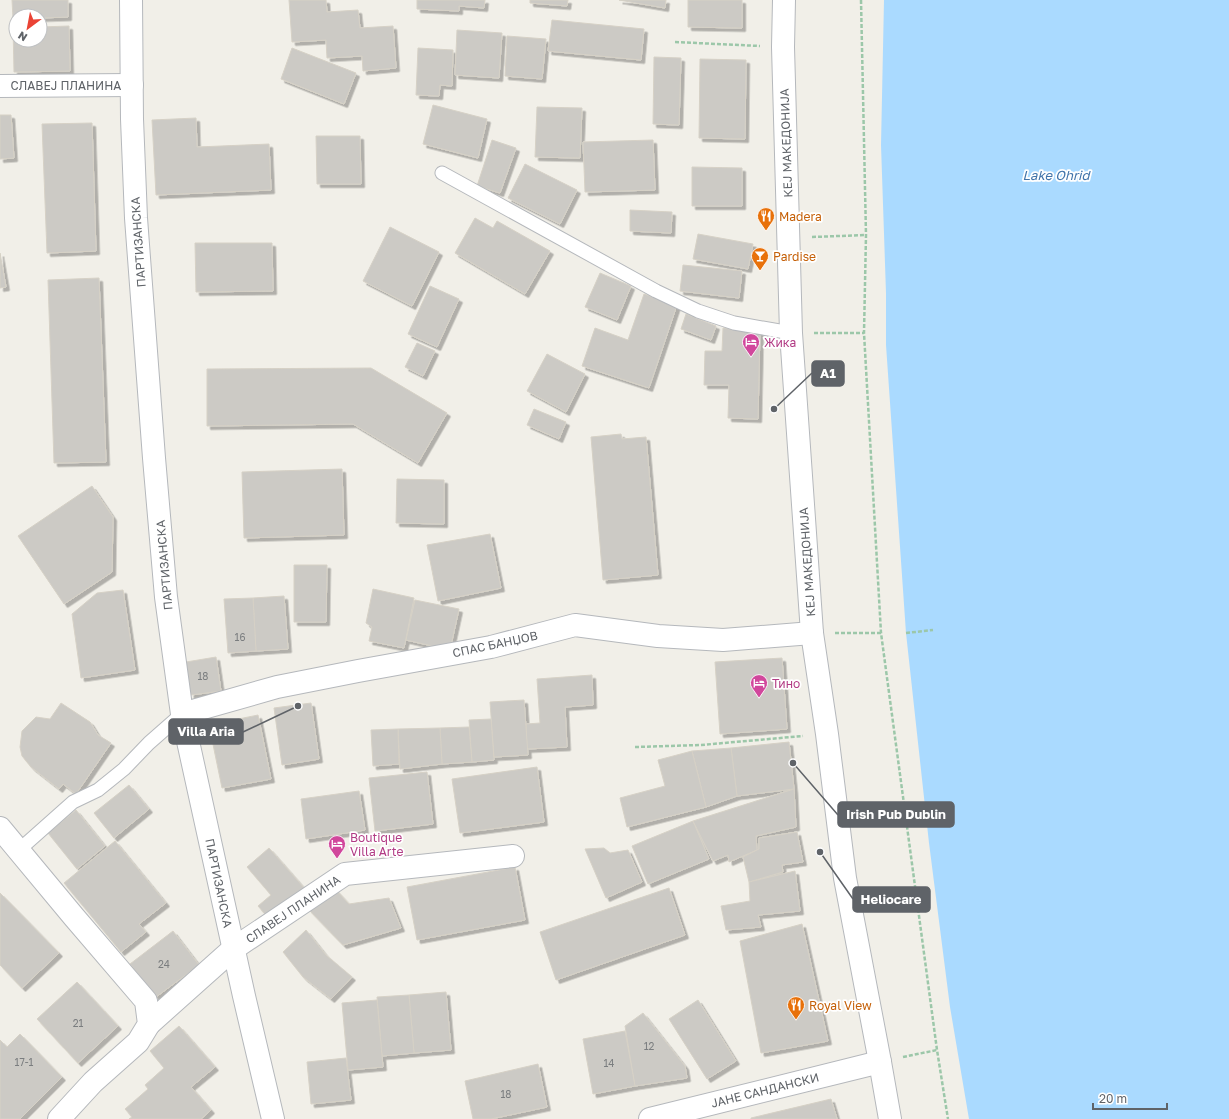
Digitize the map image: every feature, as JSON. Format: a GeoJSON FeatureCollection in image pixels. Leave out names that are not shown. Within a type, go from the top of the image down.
{"type":"FeatureCollection","features":[{"type":"Feature","properties":{"kind":"street","name":"ПАРТИЗАНСКА"},"geometry":{"type":"LineString","coordinates":[[131,0],[132,119],[136,218],[166,597],[182,714],[233,949],[273,1119]]}},
{"type":"Feature","properties":{"kind":"street","name":"КЕЈ МАКЕДОНИЈА"},"geometry":{"type":"LineString","coordinates":[[784,0],[783,48],[791,333],[812,632],[827,734],[845,878],[890,1119]]}},
{"type":"Feature","properties":{"kind":"street","name":"СЛАВЕЈ ПЛАНИНА"},"geometry":{"type":"LineString","coordinates":[[0,86],[132,85]]}},
{"type":"Feature","properties":{"kind":"street","name":"СПАС БАНЏОВ"},"geometry":{"type":"LineString","coordinates":[[182,714],[277,687],[491,647],[575,625],[658,636],[723,640],[812,632]]}},
{"type":"Feature","properties":{"kind":"street"},"geometry":{"type":"LineString","coordinates":[[0,828],[146,1001],[149,1024]]}},
{"type":"Feature","properties":{"kind":"street","name":"СЛАВЕЈ ПЛАНИНА"},"geometry":{"type":"LineString","coordinates":[[59,1119],[93,1082],[138,1042],[149,1024],[233,949],[345,874],[513,856]]}},
{"type":"Feature","properties":{"kind":"street","name":"ЈАНЕ САНДАНСКИ"},"geometry":{"type":"LineString","coordinates":[[650,1119],[880,1062]]}},
{"type":"Feature","properties":{"kind":"lane"},"geometry":{"type":"LineString","coordinates":[[442,173],[656,291],[698,311],[734,322],[791,333]]}},
{"type":"Feature","properties":{"kind":"lane"},"geometry":{"type":"LineString","coordinates":[[19,850],[73,802],[98,790],[124,769],[149,743],[182,714]]}},
{"type":"Feature","properties":{"kind":"path"},"geometry":{"type":"LineString","coordinates":[[861,0],[866,236],[864,333],[881,633],[948,1119]]}},
{"type":"Feature","properties":{"kind":"path"},"geometry":{"type":"LineString","coordinates":[[675,42],[783,48]]}},
{"type":"Feature","properties":{"kind":"path"},"geometry":{"type":"LineString","coordinates":[[788,238],[866,236]]}},
{"type":"Feature","properties":{"kind":"path"},"geometry":{"type":"LineString","coordinates":[[791,333],[864,333]]}},
{"type":"Feature","properties":{"kind":"path"},"geometry":{"type":"LineString","coordinates":[[906,633],[933,630]]}},
{"type":"Feature","properties":{"kind":"path"},"geometry":{"type":"LineString","coordinates":[[812,632],[881,633]]}},
{"type":"Feature","properties":{"kind":"path"},"geometry":{"type":"LineString","coordinates":[[635,747],[701,745],[827,734]]}},
{"type":"Feature","properties":{"kind":"path"},"geometry":{"type":"LineString","coordinates":[[880,1062],[938,1050]]}},
{"type":"Feature","properties":{"kind":"water","name":"Lake Ohrid"},"geometry":{"type":"Polygon","coordinates":[[[884,0],[1229,0],[1229,1119],[969,1119],[950,1007],[929,843],[906,633],[886,345],[886,293],[881,145],[884,0]]]}},
{"type":"Feature","properties":{"kind":"building"},"geometry":{"type":"Polygon","coordinates":[[[12,0],[68,0],[68,17],[48,18],[48,8],[12,8],[12,0]]]}},
{"type":"Feature","properties":{"kind":"building"},"geometry":{"type":"Polygon","coordinates":[[[289,0],[326,0],[327,12],[358,10],[360,28],[393,26],[396,68],[363,71],[362,56],[327,58],[326,40],[292,42],[289,0]]]}},
{"type":"Feature","properties":{"kind":"building"},"geometry":{"type":"Polygon","coordinates":[[[417,0],[485,0],[484,8],[459,6],[459,11],[417,9],[417,0]]]}},
{"type":"Feature","properties":{"kind":"building"},"geometry":{"type":"Polygon","coordinates":[[[530,0],[568,0],[567,6],[530,3],[530,0]]]}},
{"type":"Feature","properties":{"kind":"building"},"geometry":{"type":"Polygon","coordinates":[[[619,0],[666,0],[665,8],[619,0]]]}},
{"type":"Feature","properties":{"kind":"building"},"geometry":{"type":"Polygon","coordinates":[[[688,0],[742,0],[742,28],[688,27],[688,0]]]}},
{"type":"Feature","properties":{"kind":"building"},"geometry":{"type":"Polygon","coordinates":[[[552,20],[644,29],[641,60],[548,51],[552,20]]]}},
{"type":"Feature","properties":{"kind":"building"},"geometry":{"type":"Polygon","coordinates":[[[69,26],[70,71],[14,72],[13,48],[48,48],[48,27],[69,26]]]}},
{"type":"Feature","properties":{"kind":"building"},"geometry":{"type":"Polygon","coordinates":[[[457,30],[502,33],[499,78],[455,75],[457,30]]]}},
{"type":"Feature","properties":{"kind":"building"},"geometry":{"type":"Polygon","coordinates":[[[507,36],[546,39],[542,79],[505,76],[507,36]]]}},
{"type":"Feature","properties":{"kind":"building"},"geometry":{"type":"Polygon","coordinates":[[[292,48],[356,73],[344,104],[281,79],[292,48]]]}},
{"type":"Feature","properties":{"kind":"building"},"geometry":{"type":"Polygon","coordinates":[[[418,48],[453,50],[452,86],[440,85],[439,96],[416,95],[418,48]]]}},
{"type":"Feature","properties":{"kind":"building"},"geometry":{"type":"Polygon","coordinates":[[[654,57],[681,58],[679,125],[653,124],[654,57]]]}},
{"type":"Feature","properties":{"kind":"building"},"geometry":{"type":"Polygon","coordinates":[[[700,59],[746,60],[745,139],[699,138],[700,59]]]}},
{"type":"Feature","properties":{"kind":"building"},"geometry":{"type":"Polygon","coordinates":[[[433,105],[487,119],[478,158],[423,144],[433,105]]]}},
{"type":"Feature","properties":{"kind":"building"},"geometry":{"type":"Polygon","coordinates":[[[537,107],[582,108],[580,158],[535,157],[537,107]]]}},
{"type":"Feature","properties":{"kind":"building"},"geometry":{"type":"Polygon","coordinates":[[[0,115],[11,115],[14,158],[0,159],[0,115]]]}},
{"type":"Feature","properties":{"kind":"building"},"geometry":{"type":"Polygon","coordinates":[[[196,118],[197,147],[269,144],[271,190],[156,195],[152,120],[196,118]]]}},
{"type":"Feature","properties":{"kind":"building"},"geometry":{"type":"Polygon","coordinates":[[[92,123],[96,251],[47,253],[42,124],[92,123]]]}},
{"type":"Feature","properties":{"kind":"building"},"geometry":{"type":"Polygon","coordinates":[[[316,136],[360,136],[361,184],[317,184],[316,136]]]}},
{"type":"Feature","properties":{"kind":"building"},"geometry":{"type":"Polygon","coordinates":[[[492,140],[516,148],[500,193],[477,186],[492,140]]]}},
{"type":"Feature","properties":{"kind":"building"},"geometry":{"type":"Polygon","coordinates":[[[653,140],[655,190],[585,192],[583,142],[653,140]]]}},
{"type":"Feature","properties":{"kind":"building"},"geometry":{"type":"Polygon","coordinates":[[[525,164],[577,190],[560,224],[508,198],[525,164]]]}},
{"type":"Feature","properties":{"kind":"building"},"geometry":{"type":"Polygon","coordinates":[[[692,167],[742,168],[742,206],[692,206],[692,167]]]}},
{"type":"Feature","properties":{"kind":"building"},"geometry":{"type":"Polygon","coordinates":[[[630,210],[672,212],[671,233],[630,231],[630,210]]]}},
{"type":"Feature","properties":{"kind":"building"},"geometry":{"type":"Polygon","coordinates":[[[475,218],[493,228],[497,221],[550,251],[525,294],[455,253],[475,218]]]}},
{"type":"Feature","properties":{"kind":"building"},"geometry":{"type":"Polygon","coordinates":[[[390,227],[439,252],[412,306],[363,281],[390,227]]]}},
{"type":"Feature","properties":{"kind":"building"},"geometry":{"type":"Polygon","coordinates":[[[698,234],[753,244],[748,269],[693,259],[698,234]]]}},
{"type":"Feature","properties":{"kind":"building"},"geometry":{"type":"Polygon","coordinates":[[[195,243],[272,243],[273,291],[196,292],[195,243]]]}},
{"type":"Feature","properties":{"kind":"building"},"geometry":{"type":"Polygon","coordinates":[[[0,253],[6,287],[0,288],[0,253]]]}},
{"type":"Feature","properties":{"kind":"building"},"geometry":{"type":"Polygon","coordinates":[[[683,265],[742,271],[739,298],[680,291],[683,265]]]}},
{"type":"Feature","properties":{"kind":"building"},"geometry":{"type":"Polygon","coordinates":[[[600,273],[631,286],[617,320],[585,307],[600,273]]]}},
{"type":"Feature","properties":{"kind":"building"},"geometry":{"type":"Polygon","coordinates":[[[99,278],[106,462],[54,463],[48,280],[99,278]]]}},
{"type":"Feature","properties":{"kind":"building"},"geometry":{"type":"Polygon","coordinates":[[[430,286],[459,299],[437,347],[408,334],[430,286]]]}},
{"type":"Feature","properties":{"kind":"building"},"geometry":{"type":"Polygon","coordinates":[[[644,294],[677,305],[649,388],[582,366],[595,328],[628,340],[644,294]]]}},
{"type":"Feature","properties":{"kind":"building"},"geometry":{"type":"Polygon","coordinates":[[[686,314],[716,326],[711,340],[681,329],[686,314]]]}},
{"type":"Feature","properties":{"kind":"building"},"geometry":{"type":"Polygon","coordinates":[[[723,328],[760,329],[758,419],[728,418],[729,385],[704,385],[705,351],[722,351],[723,328]]]}},
{"type":"Feature","properties":{"kind":"building"},"geometry":{"type":"Polygon","coordinates":[[[417,343],[435,351],[423,376],[405,367],[417,343]]]}},
{"type":"Feature","properties":{"kind":"building"},"geometry":{"type":"Polygon","coordinates":[[[547,354],[585,374],[566,412],[527,391],[547,354]]]}},
{"type":"Feature","properties":{"kind":"building"},"geometry":{"type":"Polygon","coordinates":[[[371,368],[447,413],[418,463],[353,424],[207,426],[207,369],[371,368]]]}},
{"type":"Feature","properties":{"kind":"building"},"geometry":{"type":"Polygon","coordinates":[[[534,409],[566,422],[559,439],[527,425],[534,409]]]}},
{"type":"Feature","properties":{"kind":"building"},"geometry":{"type":"Polygon","coordinates":[[[621,434],[622,439],[646,437],[658,575],[603,580],[591,437],[621,434]]]}},
{"type":"Feature","properties":{"kind":"building"},"geometry":{"type":"Polygon","coordinates":[[[342,469],[344,535],[244,538],[242,472],[342,469]]]}},
{"type":"Feature","properties":{"kind":"building"},"geometry":{"type":"Polygon","coordinates":[[[397,479],[444,480],[444,524],[396,523],[397,479]]]}},
{"type":"Feature","properties":{"kind":"building"},"geometry":{"type":"Polygon","coordinates":[[[92,486],[113,517],[112,572],[64,604],[18,536],[92,486]]]}},
{"type":"Feature","properties":{"kind":"building"},"geometry":{"type":"Polygon","coordinates":[[[490,534],[501,588],[438,601],[427,545],[490,534]]]}},
{"type":"Feature","properties":{"kind":"building"},"geometry":{"type":"Polygon","coordinates":[[[294,565],[327,565],[326,622],[294,622],[294,565]]]}},
{"type":"Feature","properties":{"kind":"building"},"geometry":{"type":"Polygon","coordinates":[[[373,589],[414,598],[404,648],[369,641],[372,627],[366,623],[373,589]]]}},
{"type":"Feature","properties":{"kind":"building"},"geometry":{"type":"Polygon","coordinates":[[[123,590],[135,670],[81,678],[72,614],[97,593],[123,590]]]}},
{"type":"Feature","properties":{"kind":"building"},"geometry":{"type":"Polygon","coordinates":[[[284,596],[288,649],[256,651],[253,598],[284,596]]]}},
{"type":"Feature","properties":{"kind":"building"},"geometry":{"type":"Polygon","coordinates":[[[253,598],[256,651],[228,653],[224,599],[253,598]]]}},
{"type":"Feature","properties":{"kind":"building"},"geometry":{"type":"Polygon","coordinates":[[[415,600],[459,609],[450,650],[406,640],[415,600]]]}},
{"type":"Feature","properties":{"kind":"building"},"geometry":{"type":"Polygon","coordinates":[[[216,657],[221,691],[191,695],[186,662],[216,657]]]}},
{"type":"Feature","properties":{"kind":"building"},"geometry":{"type":"Polygon","coordinates":[[[782,658],[787,729],[720,734],[715,662],[782,658]]]}},
{"type":"Feature","properties":{"kind":"building"},"geometry":{"type":"Polygon","coordinates":[[[592,675],[593,705],[565,707],[567,747],[527,749],[526,724],[540,723],[537,679],[592,675]]]}},
{"type":"Feature","properties":{"kind":"building"},"geometry":{"type":"Polygon","coordinates":[[[524,700],[528,755],[494,757],[490,702],[524,700]]]}},
{"type":"Feature","properties":{"kind":"building"},"geometry":{"type":"Polygon","coordinates":[[[61,703],[90,722],[98,735],[111,743],[76,794],[63,784],[59,789],[31,767],[22,756],[20,747],[22,731],[36,717],[50,719],[61,703]]]}},
{"type":"Feature","properties":{"kind":"building"},"geometry":{"type":"Polygon","coordinates":[[[311,703],[319,759],[282,765],[274,708],[311,703]]]}},
{"type":"Feature","properties":{"kind":"building"},"geometry":{"type":"Polygon","coordinates":[[[258,715],[271,779],[222,788],[209,725],[258,715]]]}},
{"type":"Feature","properties":{"kind":"building"},"geometry":{"type":"Polygon","coordinates":[[[491,719],[494,760],[472,762],[469,720],[491,719]]]}},
{"type":"Feature","properties":{"kind":"building"},"geometry":{"type":"Polygon","coordinates":[[[469,727],[472,762],[442,764],[440,728],[469,727]]]}},
{"type":"Feature","properties":{"kind":"building"},"geometry":{"type":"Polygon","coordinates":[[[440,728],[442,764],[400,769],[398,729],[440,728]]]}},
{"type":"Feature","properties":{"kind":"building"},"geometry":{"type":"Polygon","coordinates":[[[398,729],[399,764],[373,766],[371,730],[398,729]]]}},
{"type":"Feature","properties":{"kind":"building"},"geometry":{"type":"Polygon","coordinates":[[[789,742],[794,789],[737,796],[731,748],[789,742]]]}},
{"type":"Feature","properties":{"kind":"building"},"geometry":{"type":"Polygon","coordinates":[[[731,748],[737,796],[706,807],[692,751],[731,748]]]}},
{"type":"Feature","properties":{"kind":"building"},"geometry":{"type":"Polygon","coordinates":[[[692,751],[706,807],[627,827],[620,798],[665,786],[658,760],[692,751]]]}},
{"type":"Feature","properties":{"kind":"building"},"geometry":{"type":"Polygon","coordinates":[[[537,767],[544,822],[460,833],[452,779],[537,767]]]}},
{"type":"Feature","properties":{"kind":"building"},"geometry":{"type":"Polygon","coordinates":[[[427,772],[433,824],[375,831],[369,778],[427,772]]]}},
{"type":"Feature","properties":{"kind":"building"},"geometry":{"type":"Polygon","coordinates":[[[129,785],[149,809],[114,838],[94,813],[129,785]]]}},
{"type":"Feature","properties":{"kind":"building"},"geometry":{"type":"Polygon","coordinates":[[[794,789],[796,827],[756,836],[757,850],[729,862],[728,855],[713,861],[693,821],[794,789]]]}},
{"type":"Feature","properties":{"kind":"building"},"geometry":{"type":"Polygon","coordinates":[[[359,791],[365,830],[306,839],[301,799],[359,791]]]}},
{"type":"Feature","properties":{"kind":"building"},"geometry":{"type":"Polygon","coordinates":[[[76,810],[105,846],[77,869],[48,833],[76,810]]]}},
{"type":"Feature","properties":{"kind":"building"},"geometry":{"type":"Polygon","coordinates":[[[693,821],[709,859],[648,884],[632,846],[693,821]]]}},
{"type":"Feature","properties":{"kind":"building"},"geometry":{"type":"Polygon","coordinates":[[[797,832],[803,862],[782,865],[783,872],[749,882],[743,857],[759,849],[759,838],[797,832]]]}},
{"type":"Feature","properties":{"kind":"building"},"geometry":{"type":"Polygon","coordinates":[[[115,841],[166,903],[139,924],[146,932],[121,952],[64,883],[115,841]]]}},
{"type":"Feature","properties":{"kind":"building"},"geometry":{"type":"Polygon","coordinates":[[[269,848],[305,889],[270,920],[258,906],[271,895],[247,867],[269,848]]]}},
{"type":"Feature","properties":{"kind":"building"},"geometry":{"type":"Polygon","coordinates":[[[604,848],[610,853],[628,850],[642,882],[606,898],[585,849],[604,848]]]}},
{"type":"Feature","properties":{"kind":"building"},"geometry":{"type":"Polygon","coordinates":[[[515,867],[525,920],[417,940],[407,887],[515,867]]]}},
{"type":"Feature","properties":{"kind":"building"},"geometry":{"type":"Polygon","coordinates":[[[795,871],[800,911],[758,915],[761,927],[726,930],[721,906],[750,901],[749,882],[795,871]]]}},
{"type":"Feature","properties":{"kind":"building"},"geometry":{"type":"Polygon","coordinates":[[[669,888],[685,935],[556,980],[540,932],[669,888]]]}},
{"type":"Feature","properties":{"kind":"building"},"geometry":{"type":"Polygon","coordinates":[[[335,889],[349,904],[389,898],[401,928],[343,945],[308,909],[335,889]]]}},
{"type":"Feature","properties":{"kind":"building"},"geometry":{"type":"Polygon","coordinates":[[[0,893],[59,953],[22,988],[0,965],[0,893]]]}},
{"type":"Feature","properties":{"kind":"building"},"geometry":{"type":"Polygon","coordinates":[[[802,924],[828,1041],[761,1053],[740,941],[802,924]]]}},
{"type":"Feature","properties":{"kind":"building"},"geometry":{"type":"Polygon","coordinates":[[[306,930],[326,955],[352,977],[331,999],[303,977],[283,952],[306,930]]]}},
{"type":"Feature","properties":{"kind":"building"},"geometry":{"type":"Polygon","coordinates":[[[173,931],[199,965],[156,997],[130,964],[173,931]]]}},
{"type":"Feature","properties":{"kind":"building"},"geometry":{"type":"Polygon","coordinates":[[[77,982],[118,1026],[78,1063],[37,1019],[77,982]]]}},
{"type":"Feature","properties":{"kind":"building"},"geometry":{"type":"Polygon","coordinates":[[[446,992],[451,1050],[414,1053],[409,995],[446,992]]]}},
{"type":"Feature","properties":{"kind":"building"},"geometry":{"type":"Polygon","coordinates":[[[409,995],[414,1053],[382,1056],[377,997],[409,995]]]}},
{"type":"Feature","properties":{"kind":"building"},"geometry":{"type":"Polygon","coordinates":[[[377,1000],[383,1067],[348,1070],[342,1003],[377,1000]]]}},
{"type":"Feature","properties":{"kind":"building"},"geometry":{"type":"Polygon","coordinates":[[[698,1000],[736,1061],[707,1079],[669,1019],[698,1000]]]}},
{"type":"Feature","properties":{"kind":"building"},"geometry":{"type":"Polygon","coordinates":[[[643,1013],[685,1066],[687,1078],[635,1086],[625,1026],[643,1013]]]}},
{"type":"Feature","properties":{"kind":"building"},"geometry":{"type":"Polygon","coordinates":[[[179,1026],[215,1067],[191,1087],[211,1110],[201,1119],[129,1119],[132,1117],[125,1109],[148,1089],[145,1085],[164,1068],[150,1051],[179,1026]]]}},
{"type":"Feature","properties":{"kind":"building"},"geometry":{"type":"Polygon","coordinates":[[[625,1031],[635,1086],[593,1094],[583,1039],[625,1031]]]}},
{"type":"Feature","properties":{"kind":"building"},"geometry":{"type":"Polygon","coordinates":[[[20,1034],[62,1077],[20,1119],[0,1119],[0,1040],[7,1047],[20,1034]]]}},
{"type":"Feature","properties":{"kind":"building"},"geometry":{"type":"Polygon","coordinates":[[[346,1058],[351,1100],[311,1104],[307,1062],[346,1058]]]}},
{"type":"Feature","properties":{"kind":"building"},"geometry":{"type":"Polygon","coordinates":[[[538,1064],[547,1107],[491,1119],[473,1119],[465,1081],[538,1064]]]}},
{"type":"Feature","properties":{"kind":"building"},"geometry":{"type":"Polygon","coordinates":[[[831,1099],[837,1119],[751,1119],[751,1118],[831,1099]]]}},
{"type":"Feature","properties":{"kind":"place","name":"Madera"},"geometry":{"type":"Point","coordinates":[766,231]}},
{"type":"Feature","properties":{"kind":"place","name":"Pardise"},"geometry":{"type":"Point","coordinates":[760,271]}},
{"type":"Feature","properties":{"kind":"place","name":"Жика"},"geometry":{"type":"Point","coordinates":[751,357]}},
{"type":"Feature","properties":{"kind":"place","name":"A1"},"geometry":{"type":"Point","coordinates":[774,409]}},
{"type":"Feature","properties":{"kind":"place","name":"Тино"},"geometry":{"type":"Point","coordinates":[759,698]}},
{"type":"Feature","properties":{"kind":"place","name":"Villa Aria"},"geometry":{"type":"Point","coordinates":[298,706]}},
{"type":"Feature","properties":{"kind":"place","name":"Irish Pub Dublin"},"geometry":{"type":"Point","coordinates":[793,763]}},
{"type":"Feature","properties":{"kind":"place","name":"Heliocare"},"geometry":{"type":"Point","coordinates":[820,852]}},
{"type":"Feature","properties":{"kind":"place","name":"Boutique Villa Arte"},"geometry":{"type":"Point","coordinates":[337,859]}},
{"type":"Feature","properties":{"kind":"place","name":"Royal View"},"geometry":{"type":"Point","coordinates":[796,1020]}}]}
